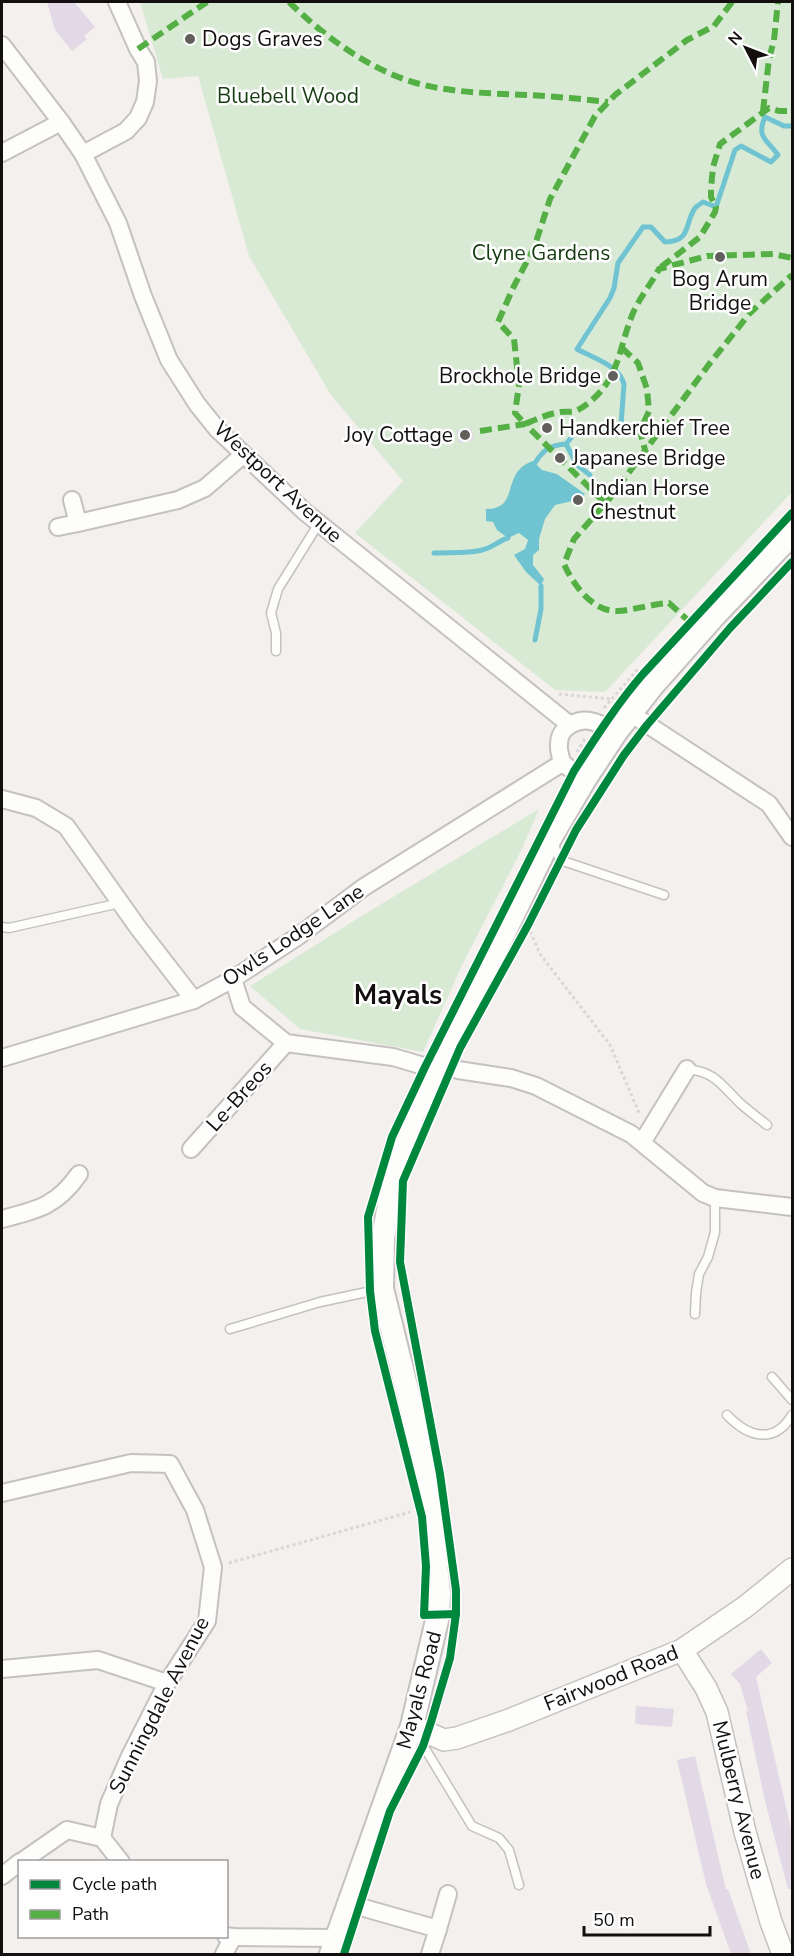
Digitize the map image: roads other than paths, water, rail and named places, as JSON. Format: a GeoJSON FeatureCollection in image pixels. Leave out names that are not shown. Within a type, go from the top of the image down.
{"type":"FeatureCollection","features":[{"type":"Feature","properties":{"kind":"main road","name":"Mayals Road"},"geometry":{"type":"LineString","coordinates":[[334,1946],[412,1726],[438,1616],[439,1593],[430,1506],[411,1406],[382,1289],[383,1238],[396,1166],[413,1115],[439,1067],[551,837],[574,771],[610,729],[630,713],[715,615],[792,534]]}},
{"type":"Feature","properties":{"kind":"street"},"geometry":{"type":"LineString","coordinates":[[83,154],[126,131],[138,118],[145,102],[146,62],[117,2]]}},
{"type":"Feature","properties":{"kind":"street","name":"Westport Avenue"},"geometry":{"type":"LineString","coordinates":[[2,45],[83,154],[118,223],[143,296],[169,360],[217,429],[319,523],[570,725]]}},
{"type":"Feature","properties":{"kind":"street"},"geometry":{"type":"LineString","coordinates":[[2,153],[61,122]]}},
{"type":"Feature","properties":{"kind":"street"},"geometry":{"type":"LineString","coordinates":[[58,527],[178,500],[205,488],[243,455]]}},
{"type":"Feature","properties":{"kind":"street"},"geometry":{"type":"LineString","coordinates":[[72,500],[78,522]]}},
{"type":"Feature","properties":{"kind":"street"},"geometry":{"type":"LineString","coordinates":[[630,713],[769,804],[792,815]]}},
{"type":"Feature","properties":{"kind":"street"},"geometry":{"type":"LineString","coordinates":[[574,771],[559,743],[561,736],[570,725],[580,720],[594,722],[610,729]]}},
{"type":"Feature","properties":{"kind":"street","name":"Owls Lodge Lane"},"geometry":{"type":"LineString","coordinates":[[2,1058],[194,1000],[233,979],[297,937],[364,887],[574,771]]}},
{"type":"Feature","properties":{"kind":"street"},"geometry":{"type":"LineString","coordinates":[[2,799],[36,808],[66,826],[120,903],[194,1000]]}},
{"type":"Feature","properties":{"kind":"street"},"geometry":{"type":"LineString","coordinates":[[769,804],[792,837]]}},
{"type":"Feature","properties":{"kind":"street"},"geometry":{"type":"LineString","coordinates":[[233,979],[242,1007],[286,1043],[393,1057],[511,1078],[536,1086],[637,1137],[703,1192],[715,1198],[792,1207]]}},
{"type":"Feature","properties":{"kind":"street","name":"Le-Breos"},"geometry":{"type":"LineString","coordinates":[[191,1149],[286,1043]]}},
{"type":"Feature","properties":{"kind":"street"},"geometry":{"type":"LineString","coordinates":[[637,1137],[687,1069]]}},
{"type":"Feature","properties":{"kind":"street"},"geometry":{"type":"LineString","coordinates":[[2,1219],[39,1210],[53,1202],[64,1194],[79,1174]]}},
{"type":"Feature","properties":{"kind":"street","name":"Sunningdale Avenue"},"geometry":{"type":"LineString","coordinates":[[2,1493],[131,1463],[170,1464],[195,1510],[213,1567],[207,1621],[166,1683],[130,1756],[109,1804],[102,1838]]}},
{"type":"Feature","properties":{"kind":"street","name":"Fairwood Road"},"geometry":{"type":"LineString","coordinates":[[412,1726],[444,1740],[458,1738],[509,1720],[682,1650],[745,1607],[792,1569]]}},
{"type":"Feature","properties":{"kind":"street","name":"Mulberry Avenue"},"geometry":{"type":"LineString","coordinates":[[682,1650],[706,1688],[717,1712],[745,1832],[771,1922],[783,1954]]}},
{"type":"Feature","properties":{"kind":"street"},"geometry":{"type":"LineString","coordinates":[[2,1669],[98,1660],[166,1683]]}},
{"type":"Feature","properties":{"kind":"street"},"geometry":{"type":"LineString","coordinates":[[23,1860],[67,1830],[102,1838],[119,1860]]}},
{"type":"Feature","properties":{"kind":"street"},"geometry":{"type":"LineString","coordinates":[[2,1875],[18,1863]]}},
{"type":"Feature","properties":{"kind":"street"},"geometry":{"type":"LineString","coordinates":[[430,1954],[448,1894]]}},
{"type":"Feature","properties":{"kind":"street"},"geometry":{"type":"LineString","coordinates":[[350,1904],[438,1929]]}},
{"type":"Feature","properties":{"kind":"street"},"geometry":{"type":"LineString","coordinates":[[224,1954],[230,1936],[334,1946]]}},
{"type":"Feature","properties":{"kind":"lane"},"geometry":{"type":"LineString","coordinates":[[276,651],[276,633],[271,613],[278,589],[319,523]]}},
{"type":"Feature","properties":{"kind":"lane"},"geometry":{"type":"LineString","coordinates":[[551,837],[560,860],[664,895]]}},
{"type":"Feature","properties":{"kind":"lane"},"geometry":{"type":"LineString","coordinates":[[2,927],[9,928],[120,903]]}},
{"type":"Feature","properties":{"kind":"lane"},"geometry":{"type":"LineString","coordinates":[[687,1069],[702,1071],[713,1076],[741,1104],[767,1125]]}},
{"type":"Feature","properties":{"kind":"lane"},"geometry":{"type":"LineString","coordinates":[[695,1314],[699,1274],[708,1257],[715,1232],[715,1198]]}},
{"type":"Feature","properties":{"kind":"lane"},"geometry":{"type":"LineString","coordinates":[[230,1329],[320,1302],[382,1289]]}},
{"type":"Feature","properties":{"kind":"lane"},"geometry":{"type":"LineString","coordinates":[[772,1377],[792,1400]]}},
{"type":"Feature","properties":{"kind":"lane"},"geometry":{"type":"LineString","coordinates":[[727,1415],[748,1433],[767,1435],[785,1425],[792,1415]]}},
{"type":"Feature","properties":{"kind":"lane"},"geometry":{"type":"LineString","coordinates":[[412,1726],[472,1827],[500,1838],[509,1850],[519,1885]]}},
{"type":"Feature","properties":{"kind":"water"},"geometry":{"type":"Polygon","coordinates":[[[533,461],[542,470],[557,474],[585,494],[581,499],[555,505],[545,519],[539,539],[539,550],[533,555],[533,565],[544,579],[541,586],[526,572],[514,555],[525,549],[528,540],[519,533],[508,538],[497,530],[493,522],[486,521],[486,509],[503,503],[508,497],[517,473],[523,466],[533,461]]]}},
{"type":"Feature","properties":{"kind":"waterway"},"geometry":{"type":"LineString","coordinates":[[566,444],[583,428],[616,434],[621,425],[624,384],[621,377],[605,363],[577,349],[610,298],[618,263],[643,227],[651,227],[665,242],[680,239],[696,207],[703,202],[716,207],[735,150],[741,146],[771,162],[778,155],[762,134],[765,117],[784,126],[792,126]]}},
{"type":"Feature","properties":{"kind":"waterway"},"geometry":{"type":"LineString","coordinates":[[535,463],[548,449],[566,444],[577,465],[590,475]]}},
{"type":"Feature","properties":{"kind":"waterway"},"geometry":{"type":"LineString","coordinates":[[434,553],[476,551],[489,548],[508,538]]}},
{"type":"Feature","properties":{"kind":"waterway"},"geometry":{"type":"LineString","coordinates":[[535,640],[541,609],[541,586]]}},
{"type":"Feature","properties":{"kind":"place","name":"Dogs Graves"},"geometry":{"type":"Point","coordinates":[190,39]}},
{"type":"Feature","properties":{"kind":"place","name":"Bog Arum Bridge"},"geometry":{"type":"Point","coordinates":[720,257]}},
{"type":"Feature","properties":{"kind":"place","name":"Brockhole Bridge"},"geometry":{"type":"Point","coordinates":[613,376]}},
{"type":"Feature","properties":{"kind":"place","name":"Handkerchief Tree"},"geometry":{"type":"Point","coordinates":[547,428]}},
{"type":"Feature","properties":{"kind":"place","name":"Joy Cottage"},"geometry":{"type":"Point","coordinates":[465,435]}},
{"type":"Feature","properties":{"kind":"place","name":"Japanese Bridge"},"geometry":{"type":"Point","coordinates":[560,458]}},
{"type":"Feature","properties":{"kind":"place","name":"Indian Horse Chestnut"},"geometry":{"type":"Point","coordinates":[578,500]}},
{"type":"Feature","properties":{"kind":"district","name":"Mayals"},"geometry":{"type":"Point","coordinates":[398,995]}},
{"type":"Feature","properties":{"kind":"park label","name":"Bluebell Wood"},"geometry":{"type":"Point","coordinates":[288,96]}},
{"type":"Feature","properties":{"kind":"park label","name":"Clyne Gardens"},"geometry":{"type":"Point","coordinates":[541,253]}}]}
